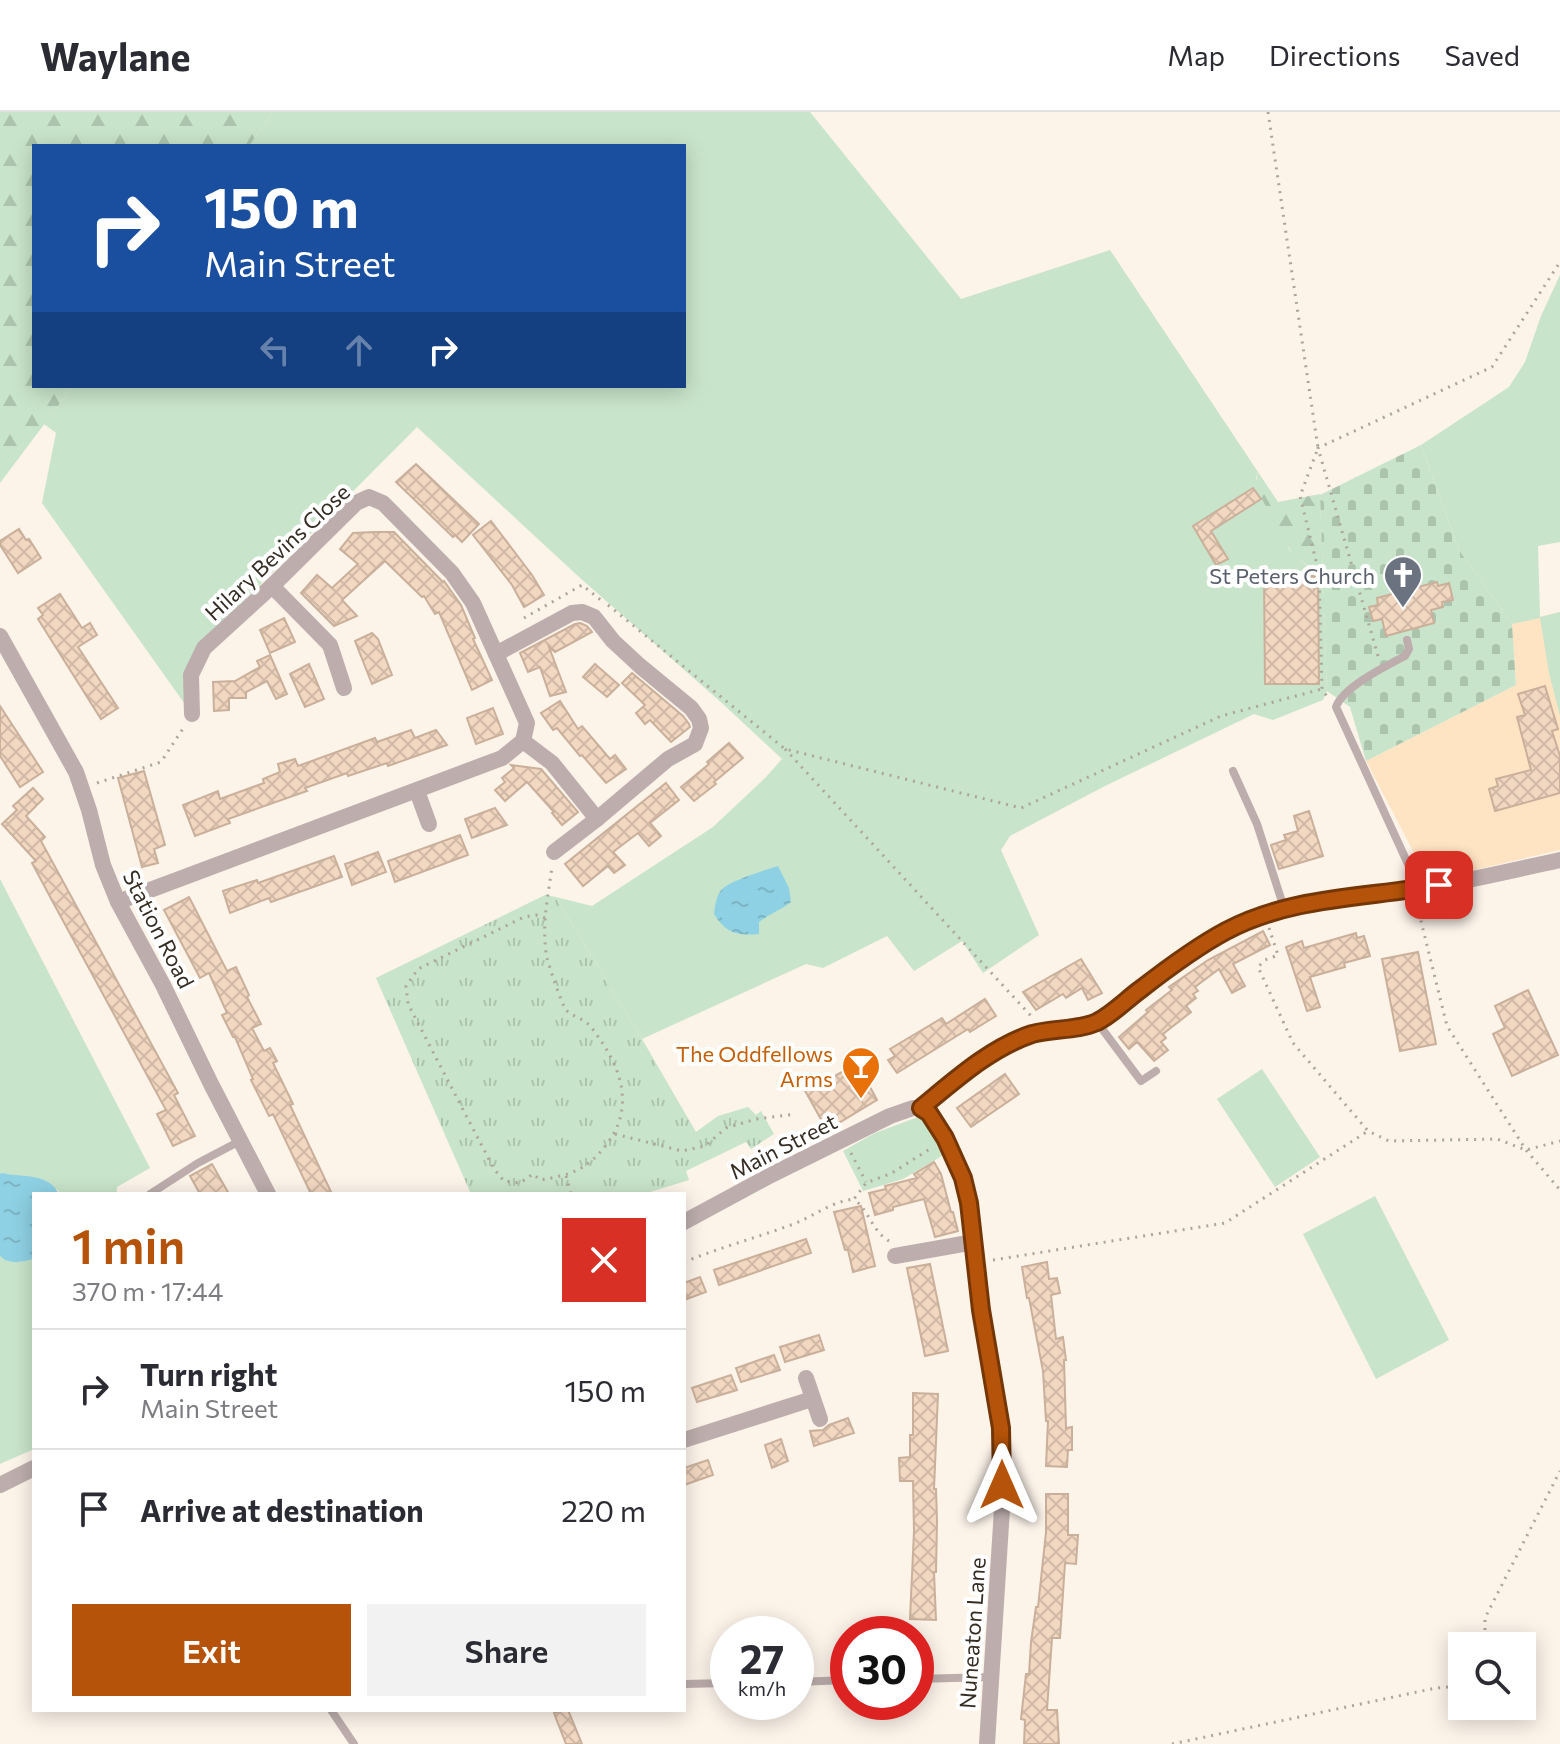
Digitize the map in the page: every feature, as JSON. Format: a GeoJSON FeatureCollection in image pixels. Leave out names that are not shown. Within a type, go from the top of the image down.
{"type":"FeatureCollection","features":[{"type":"Feature","properties":{"kind":"street","name":"Hilary Bevins Close"},"geometry":{"type":"LineString","coordinates":[[192,714],[191,675],[204,648],[356,503],[369,497],[383,503],[452,573],[473,603],[527,723],[523,741]]}},
{"type":"Feature","properties":{"kind":"street"},"geometry":{"type":"LineString","coordinates":[[272,586],[330,645],[344,688]]}},
{"type":"Feature","properties":{"kind":"street"},"geometry":{"type":"LineString","coordinates":[[496,654],[572,613],[582,612],[594,617],[613,641],[691,708],[699,719],[701,728],[695,744],[668,759],[554,852]]}},
{"type":"Feature","properties":{"kind":"street","name":"Station Road"},"geometry":{"type":"LineString","coordinates":[[0,636],[65,749],[82,788],[103,865],[118,902],[267,1192]]}},
{"type":"Feature","properties":{"kind":"street"},"geometry":{"type":"LineString","coordinates":[[118,902],[502,758],[523,741],[552,763],[597,819]]}},
{"type":"Feature","properties":{"kind":"street"},"geometry":{"type":"LineString","coordinates":[[417,791],[429,824]]}},
{"type":"Feature","properties":{"kind":"street","name":"Main Street"},"geometry":{"type":"LineString","coordinates":[[686,1221],[893,1115],[921,1108],[950,1083],[1021,1039],[1045,1031],[1083,1027],[1097,1022],[1203,944],[1265,914],[1284,908],[1416,889],[1560,860]]}},
{"type":"Feature","properties":{"kind":"street","name":"Nuneaton Lane"},"geometry":{"type":"LineString","coordinates":[[921,1108],[929,1113],[945,1138],[963,1178],[969,1203],[981,1310],[998,1402],[1002,1509],[987,1744]]}},
{"type":"Feature","properties":{"kind":"street"},"geometry":{"type":"LineString","coordinates":[[895,1256],[974,1242]]}},
{"type":"Feature","properties":{"kind":"street"},"geometry":{"type":"LineString","coordinates":[[806,1378],[820,1419]]}},
{"type":"Feature","properties":{"kind":"street"},"geometry":{"type":"LineString","coordinates":[[686,1439],[812,1399]]}},
{"type":"Feature","properties":{"kind":"street"},"geometry":{"type":"LineString","coordinates":[[0,1485],[32,1469]]}},
{"type":"Feature","properties":{"kind":"lane"},"geometry":{"type":"LineString","coordinates":[[1407,640],[1409,649],[1405,656],[1347,691],[1336,707],[1416,889]]}},
{"type":"Feature","properties":{"kind":"lane"},"geometry":{"type":"LineString","coordinates":[[1233,771],[1257,824],[1284,908]]}},
{"type":"Feature","properties":{"kind":"lane"},"geometry":{"type":"LineString","coordinates":[[1097,1022],[1141,1081],[1156,1071]]}},
{"type":"Feature","properties":{"kind":"lane"},"geometry":{"type":"LineString","coordinates":[[153,1192],[240,1141]]}},
{"type":"Feature","properties":{"kind":"lane"},"geometry":{"type":"LineString","coordinates":[[934,1679],[992,1677]]}},
{"type":"Feature","properties":{"kind":"lane"},"geometry":{"type":"LineString","coordinates":[[686,1684],[710,1683]]}},
{"type":"Feature","properties":{"kind":"lane"},"geometry":{"type":"LineString","coordinates":[[332,1712],[354,1744]]}},
{"type":"Feature","properties":{"kind":"path"},"geometry":{"type":"LineString","coordinates":[[1268,112],[1318,448],[1382,670]]}},
{"type":"Feature","properties":{"kind":"path"},"geometry":{"type":"LineString","coordinates":[[1331,702],[1322,689],[1319,573],[1300,496],[1318,448],[1492,367],[1560,262]]}},
{"type":"Feature","properties":{"kind":"path"},"geometry":{"type":"LineString","coordinates":[[515,623],[582,585],[785,749],[1045,1031]]}},
{"type":"Feature","properties":{"kind":"path"},"geometry":{"type":"LineString","coordinates":[[785,749],[1021,808],[1221,716],[1322,689]]}},
{"type":"Feature","properties":{"kind":"path"},"geometry":{"type":"LineString","coordinates":[[82,788],[161,762],[192,714]]}},
{"type":"Feature","properties":{"kind":"path"},"geometry":{"type":"LineString","coordinates":[[545,918],[536,915],[524,917],[431,962],[418,969],[406,986],[408,1004],[494,1169],[504,1181],[520,1183],[533,1174],[540,1180],[566,1176],[595,1160],[615,1134],[623,1109],[623,1088],[611,1060],[589,1025],[566,1009],[547,957],[545,918],[554,852]]}},
{"type":"Feature","properties":{"kind":"path"},"geometry":{"type":"LineString","coordinates":[[1416,889],[1447,1026],[1526,1150],[1560,1190]]}},
{"type":"Feature","properties":{"kind":"path"},"geometry":{"type":"LineString","coordinates":[[1265,914],[1278,955],[1265,960],[1258,967],[1293,1043],[1368,1131],[1389,1141],[1497,1139],[1526,1150],[1560,1141]]}},
{"type":"Feature","properties":{"kind":"path"},"geometry":{"type":"LineString","coordinates":[[615,1134],[682,1151],[705,1146],[726,1128],[756,1119],[796,1114]]}},
{"type":"Feature","properties":{"kind":"path"},"geometry":{"type":"LineString","coordinates":[[976,1263],[1225,1223],[1368,1131]]}},
{"type":"Feature","properties":{"kind":"path"},"geometry":{"type":"LineString","coordinates":[[686,1261],[795,1224],[834,1204],[854,1199],[866,1183],[892,1173],[945,1138]]}},
{"type":"Feature","properties":{"kind":"path"},"geometry":{"type":"LineString","coordinates":[[844,1139],[866,1183]]}},
{"type":"Feature","properties":{"kind":"path"},"geometry":{"type":"LineString","coordinates":[[566,1176],[570,1192]]}},
{"type":"Feature","properties":{"kind":"path"},"geometry":{"type":"LineString","coordinates":[[854,1199],[863,1206],[875,1230],[889,1241],[895,1256]]}},
{"type":"Feature","properties":{"kind":"path"},"geometry":{"type":"LineString","coordinates":[[1485,1632],[1485,1618],[1560,1471]]}},
{"type":"Feature","properties":{"kind":"path"},"geometry":{"type":"LineString","coordinates":[[1172,1744],[1448,1687]]}},
{"type":"Feature","properties":{"kind":"shaded area"},"geometry":{"type":"Polygon","coordinates":[[[1560,612],[1560,850],[1474,870],[1421,866],[1366,761],[1516,685],[1512,624],[1560,612]]]}},
{"type":"Feature","properties":{"kind":"green space"},"geometry":{"type":"Polygon","coordinates":[[[0,112],[273,112],[250,144],[32,144],[32,388],[71,388],[0,483],[0,112]]]}},
{"type":"Feature","properties":{"kind":"green space"},"geometry":{"type":"Polygon","coordinates":[[[273,112],[810,112],[961,299],[1110,250],[1258,472],[1256,478],[1289,549],[1306,565],[1323,574],[1327,691],[1323,700],[1273,720],[1254,714],[1010,836],[1001,850],[1039,935],[983,973],[962,941],[914,971],[887,936],[823,968],[806,964],[642,1039],[556,897],[592,906],[713,827],[782,759],[417,427],[201,644],[183,680],[192,714],[42,503],[56,433],[44,424],[71,388],[686,388],[686,144],[250,144],[273,112]]]}},
{"type":"Feature","properties":{"kind":"green space"},"geometry":{"type":"Polygon","coordinates":[[[1560,275],[1560,542],[1538,546],[1540,617],[1560,612],[1560,716],[1540,618],[1512,624],[1459,550],[1421,445],[1509,387],[1525,362],[1560,275]]]}},
{"type":"Feature","properties":{"kind":"green space"},"geometry":{"type":"Polygon","coordinates":[[[1421,445],[1459,550],[1512,624],[1516,685],[1366,761],[1350,707],[1327,691],[1320,495],[1421,445]]]}},
{"type":"Feature","properties":{"kind":"green space"},"geometry":{"type":"Polygon","coordinates":[[[1258,472],[1278,502],[1320,494],[1323,574],[1303,562],[1287,546],[1259,493],[1258,472]]]}},
{"type":"Feature","properties":{"kind":"green space"},"geometry":{"type":"Polygon","coordinates":[[[0,879],[150,1168],[117,1187],[117,1192],[58,1192],[0,1174],[0,879]]]}},
{"type":"Feature","properties":{"kind":"green space"},"geometry":{"type":"Polygon","coordinates":[[[545,895],[556,897],[696,1132],[718,1116],[748,1107],[756,1115],[761,1111],[774,1134],[751,1149],[746,1142],[686,1171],[689,1180],[650,1192],[470,1192],[376,978],[545,895]]]}},
{"type":"Feature","properties":{"kind":"green space"},"geometry":{"type":"Polygon","coordinates":[[[1262,1069],[1320,1157],[1275,1187],[1217,1099],[1262,1069]]]}},
{"type":"Feature","properties":{"kind":"green space"},"geometry":{"type":"Polygon","coordinates":[[[918,1117],[925,1120],[945,1154],[903,1179],[863,1191],[843,1151],[875,1133],[918,1117]]]}},
{"type":"Feature","properties":{"kind":"green space"},"geometry":{"type":"Polygon","coordinates":[[[1375,1196],[1449,1340],[1376,1379],[1303,1234],[1375,1196]]]}},
{"type":"Feature","properties":{"kind":"green space"},"geometry":{"type":"Polygon","coordinates":[[[0,1256],[11,1261],[32,1259],[32,1450],[0,1464],[0,1256]]]}},
{"type":"Feature","properties":{"kind":"water"},"geometry":{"type":"Polygon","coordinates":[[[778,866],[789,888],[791,902],[759,922],[759,934],[738,934],[723,925],[714,914],[722,889],[778,866]]]}},
{"type":"Feature","properties":{"kind":"water"},"geometry":{"type":"Polygon","coordinates":[[[0,1174],[42,1179],[58,1192],[32,1192],[32,1259],[11,1262],[0,1256],[0,1174]]]}},
{"type":"Feature","properties":{"kind":"building"},"geometry":{"type":"Polygon","coordinates":[[[416,464],[479,524],[462,542],[396,482],[416,464]]]}},
{"type":"Feature","properties":{"kind":"building"},"geometry":{"type":"Polygon","coordinates":[[[1253,488],[1261,499],[1211,531],[1228,559],[1216,565],[1193,526],[1253,488]]]}},
{"type":"Feature","properties":{"kind":"building"},"geometry":{"type":"Polygon","coordinates":[[[491,521],[544,595],[524,607],[512,585],[473,535],[491,521]]]}},
{"type":"Feature","properties":{"kind":"building"},"geometry":{"type":"Polygon","coordinates":[[[19,529],[41,558],[18,573],[0,541],[19,529]]]}},
{"type":"Feature","properties":{"kind":"building"},"geometry":{"type":"Polygon","coordinates":[[[394,532],[444,581],[461,605],[492,680],[472,690],[439,612],[435,614],[424,596],[385,561],[342,600],[357,616],[334,626],[301,593],[317,575],[332,588],[358,564],[340,549],[353,533],[394,532]]]}},
{"type":"Feature","properties":{"kind":"building"},"geometry":{"type":"Polygon","coordinates":[[[1264,576],[1318,576],[1319,684],[1265,684],[1264,576]]]}},
{"type":"Feature","properties":{"kind":"building","name":"St Peters Church"},"geometry":{"type":"Polygon","coordinates":[[[1437,582],[1438,586],[1449,583],[1453,600],[1442,602],[1443,607],[1431,610],[1434,623],[1386,636],[1382,619],[1373,621],[1369,607],[1378,605],[1377,598],[1437,582]]]}},
{"type":"Feature","properties":{"kind":"building"},"geometry":{"type":"Polygon","coordinates":[[[60,594],[82,628],[90,623],[97,635],[78,647],[118,708],[101,719],[38,619],[43,615],[38,608],[60,594]]]}},
{"type":"Feature","properties":{"kind":"building"},"geometry":{"type":"Polygon","coordinates":[[[284,618],[295,642],[270,653],[260,630],[284,618]]]}},
{"type":"Feature","properties":{"kind":"building"},"geometry":{"type":"Polygon","coordinates":[[[580,623],[592,632],[555,652],[549,647],[566,692],[550,696],[540,667],[528,672],[520,653],[580,623]]]}},
{"type":"Feature","properties":{"kind":"building"},"geometry":{"type":"Polygon","coordinates":[[[372,633],[378,639],[392,675],[372,684],[355,641],[372,633]]]}},
{"type":"Feature","properties":{"kind":"building"},"geometry":{"type":"Polygon","coordinates":[[[270,655],[287,694],[276,699],[267,681],[246,692],[246,698],[229,698],[229,710],[214,711],[213,682],[235,681],[260,667],[257,661],[270,655]]]}},
{"type":"Feature","properties":{"kind":"building"},"geometry":{"type":"Polygon","coordinates":[[[309,664],[324,699],[305,707],[290,674],[309,664]]]}},
{"type":"Feature","properties":{"kind":"building"},"geometry":{"type":"Polygon","coordinates":[[[595,664],[619,685],[607,697],[583,677],[595,664]]]}},
{"type":"Feature","properties":{"kind":"building"},"geometry":{"type":"Polygon","coordinates":[[[632,673],[689,724],[690,727],[671,742],[650,720],[645,724],[636,713],[645,705],[622,683],[632,673]]]}},
{"type":"Feature","properties":{"kind":"building"},"geometry":{"type":"Polygon","coordinates":[[[1545,686],[1558,729],[1552,731],[1560,756],[1560,793],[1495,811],[1489,789],[1498,786],[1496,779],[1531,770],[1517,717],[1525,715],[1518,694],[1545,686]]]}},
{"type":"Feature","properties":{"kind":"building"},"geometry":{"type":"Polygon","coordinates":[[[560,701],[578,729],[582,726],[610,759],[615,755],[626,769],[606,783],[557,728],[553,730],[541,713],[560,701]]]}},
{"type":"Feature","properties":{"kind":"building"},"geometry":{"type":"Polygon","coordinates":[[[0,706],[43,772],[20,787],[0,756],[0,706]]]}},
{"type":"Feature","properties":{"kind":"building"},"geometry":{"type":"Polygon","coordinates":[[[493,708],[503,734],[476,744],[467,718],[493,708]]]}},
{"type":"Feature","properties":{"kind":"building"},"geometry":{"type":"Polygon","coordinates":[[[411,730],[415,738],[436,730],[447,745],[388,766],[387,763],[348,776],[347,773],[305,788],[307,791],[228,819],[230,823],[195,836],[183,805],[218,791],[220,799],[264,783],[263,779],[280,772],[278,764],[295,759],[298,766],[375,738],[377,742],[411,730]]]}},
{"type":"Feature","properties":{"kind":"building"},"geometry":{"type":"Polygon","coordinates":[[[729,743],[743,758],[694,801],[681,787],[729,743]]]}},
{"type":"Feature","properties":{"kind":"building"},"geometry":{"type":"Polygon","coordinates":[[[511,765],[541,769],[578,812],[562,825],[527,782],[505,801],[495,790],[505,782],[502,778],[514,768],[511,765]]]}},
{"type":"Feature","properties":{"kind":"building"},"geometry":{"type":"Polygon","coordinates":[[[144,771],[165,845],[154,849],[158,863],[142,867],[118,778],[144,771]]]}},
{"type":"Feature","properties":{"kind":"building"},"geometry":{"type":"Polygon","coordinates":[[[666,783],[679,800],[650,823],[661,836],[649,846],[638,833],[613,852],[625,865],[614,873],[608,866],[583,886],[565,864],[666,783]]]}},
{"type":"Feature","properties":{"kind":"building"},"geometry":{"type":"Polygon","coordinates":[[[33,788],[43,799],[26,816],[45,837],[41,841],[178,1093],[174,1095],[195,1136],[173,1146],[157,1114],[166,1110],[32,863],[36,861],[2,824],[17,810],[13,806],[33,788]]]}},
{"type":"Feature","properties":{"kind":"building"},"geometry":{"type":"Polygon","coordinates":[[[495,808],[507,825],[472,838],[465,819],[495,808]]]}},
{"type":"Feature","properties":{"kind":"building"},"geometry":{"type":"Polygon","coordinates":[[[1309,811],[1323,856],[1279,869],[1271,845],[1286,840],[1284,835],[1298,831],[1294,816],[1309,811]]]}},
{"type":"Feature","properties":{"kind":"building"},"geometry":{"type":"Polygon","coordinates":[[[460,835],[468,855],[395,882],[388,861],[460,835]]]}},
{"type":"Feature","properties":{"kind":"building"},"geometry":{"type":"Polygon","coordinates":[[[378,852],[386,872],[352,885],[345,864],[378,852]]]}},
{"type":"Feature","properties":{"kind":"building"},"geometry":{"type":"Polygon","coordinates":[[[334,856],[342,877],[230,913],[223,891],[257,880],[258,883],[334,856]]]}},
{"type":"Feature","properties":{"kind":"building"},"geometry":{"type":"Polygon","coordinates":[[[189,897],[227,971],[236,967],[261,1024],[252,1028],[264,1051],[270,1048],[277,1061],[273,1063],[293,1104],[290,1105],[331,1192],[310,1192],[273,1114],[269,1116],[251,1080],[235,1037],[222,1015],[227,1013],[209,973],[200,978],[164,910],[189,897]]]}},
{"type":"Feature","properties":{"kind":"building"},"geometry":{"type":"Polygon","coordinates":[[[1263,931],[1270,945],[1233,964],[1245,986],[1232,993],[1219,969],[1195,987],[1198,991],[1193,994],[1196,998],[1186,1006],[1191,1012],[1163,1034],[1166,1038],[1161,1042],[1168,1050],[1154,1061],[1137,1042],[1129,1049],[1119,1037],[1172,990],[1169,987],[1208,960],[1263,931]]]}},
{"type":"Feature","properties":{"kind":"building"},"geometry":{"type":"Polygon","coordinates":[[[1356,933],[1357,938],[1364,936],[1370,956],[1310,977],[1320,1007],[1307,1011],[1286,947],[1302,941],[1304,948],[1356,933]]]}},
{"type":"Feature","properties":{"kind":"building"},"geometry":{"type":"Polygon","coordinates":[[[1418,952],[1436,1044],[1400,1051],[1382,959],[1418,952]]]}},
{"type":"Feature","properties":{"kind":"building"},"geometry":{"type":"Polygon","coordinates":[[[1081,959],[1102,993],[1088,1000],[1082,988],[1066,998],[1063,994],[1036,1010],[1023,992],[1081,959]]]}},
{"type":"Feature","properties":{"kind":"building"},"geometry":{"type":"Polygon","coordinates":[[[1528,990],[1558,1055],[1512,1076],[1493,1034],[1505,1028],[1495,1006],[1528,990]]]}},
{"type":"Feature","properties":{"kind":"building"},"geometry":{"type":"Polygon","coordinates":[[[985,999],[996,1016],[970,1032],[968,1029],[897,1073],[888,1060],[895,1056],[890,1049],[942,1018],[946,1024],[985,999]]]}},
{"type":"Feature","properties":{"kind":"building"},"geometry":{"type":"Polygon","coordinates":[[[855,1059],[877,1100],[827,1130],[803,1087],[815,1080],[818,1085],[844,1071],[842,1066],[855,1059]]]}},
{"type":"Feature","properties":{"kind":"building"},"geometry":{"type":"Polygon","coordinates":[[[1005,1074],[1019,1094],[971,1127],[957,1108],[1005,1074]]]}},
{"type":"Feature","properties":{"kind":"building"},"geometry":{"type":"Polygon","coordinates":[[[934,1162],[941,1174],[958,1231],[935,1237],[924,1199],[875,1215],[869,1193],[917,1178],[914,1174],[934,1162]]]}},
{"type":"Feature","properties":{"kind":"building"},"geometry":{"type":"Polygon","coordinates":[[[212,1164],[228,1192],[199,1192],[190,1176],[212,1164]]]}},
{"type":"Feature","properties":{"kind":"building"},"geometry":{"type":"Polygon","coordinates":[[[861,1206],[875,1266],[853,1272],[834,1212],[861,1206]]]}},
{"type":"Feature","properties":{"kind":"building"},"geometry":{"type":"Polygon","coordinates":[[[806,1239],[811,1253],[719,1285],[714,1270],[806,1239]]]}},
{"type":"Feature","properties":{"kind":"building"},"geometry":{"type":"Polygon","coordinates":[[[1047,1262],[1049,1279],[1057,1278],[1060,1293],[1051,1295],[1056,1339],[1063,1337],[1066,1360],[1066,1428],[1072,1427],[1072,1450],[1068,1450],[1067,1467],[1046,1466],[1048,1421],[1043,1371],[1022,1267],[1047,1262]]]}},
{"type":"Feature","properties":{"kind":"building"},"geometry":{"type":"Polygon","coordinates":[[[930,1264],[948,1351],[925,1356],[907,1268],[930,1264]]]}},
{"type":"Feature","properties":{"kind":"building"},"geometry":{"type":"Polygon","coordinates":[[[700,1277],[706,1292],[686,1299],[686,1282],[700,1277]]]}},
{"type":"Feature","properties":{"kind":"building"},"geometry":{"type":"Polygon","coordinates":[[[819,1335],[824,1350],[785,1362],[780,1347],[819,1335]]]}},
{"type":"Feature","properties":{"kind":"building"},"geometry":{"type":"Polygon","coordinates":[[[774,1355],[780,1370],[741,1382],[736,1368],[774,1355]]]}},
{"type":"Feature","properties":{"kind":"building"},"geometry":{"type":"Polygon","coordinates":[[[731,1375],[737,1390],[697,1402],[692,1388],[731,1375]]]}},
{"type":"Feature","properties":{"kind":"building"},"geometry":{"type":"Polygon","coordinates":[[[913,1393],[938,1394],[934,1489],[937,1521],[934,1572],[936,1620],[934,1616],[910,1616],[913,1481],[900,1481],[899,1458],[910,1457],[910,1435],[913,1435],[913,1393]]]}},
{"type":"Feature","properties":{"kind":"building"},"geometry":{"type":"Polygon","coordinates":[[[848,1418],[854,1433],[814,1446],[810,1431],[823,1430],[848,1418]]]}},
{"type":"Feature","properties":{"kind":"building"},"geometry":{"type":"Polygon","coordinates":[[[781,1439],[788,1461],[772,1468],[765,1445],[781,1439]]]}},
{"type":"Feature","properties":{"kind":"building"},"geometry":{"type":"Polygon","coordinates":[[[708,1460],[713,1475],[686,1484],[686,1467],[708,1460]]]}},
{"type":"Feature","properties":{"kind":"building"},"geometry":{"type":"Polygon","coordinates":[[[1046,1494],[1068,1494],[1068,1535],[1078,1535],[1076,1564],[1065,1563],[1060,1638],[1052,1638],[1047,1710],[1057,1710],[1059,1744],[1024,1744],[1025,1720],[1021,1719],[1038,1607],[1046,1532],[1046,1494]]]}},
{"type":"Feature","properties":{"kind":"building"},"geometry":{"type":"Polygon","coordinates":[[[569,1712],[582,1744],[566,1744],[554,1713],[569,1712]]]}},
{"type":"Feature","properties":{"kind":"place","name":"St Peters Church"},"geometry":{"type":"Point","coordinates":[1403,609]}},
{"type":"Feature","properties":{"kind":"place","name":"The Oddfellows Arms"},"geometry":{"type":"Point","coordinates":[861,1100]}},
{"type":"Feature","properties":{"kind":"route"},"geometry":{"type":"LineString","coordinates":[[1002,1485],[1001,1428],[981,1310],[969,1203],[963,1178],[945,1138],[929,1113],[921,1108],[950,1083],[1021,1039],[1059,1028],[1083,1027],[1100,1020],[1203,944],[1249,920],[1308,903],[1439,885]]}}]}
